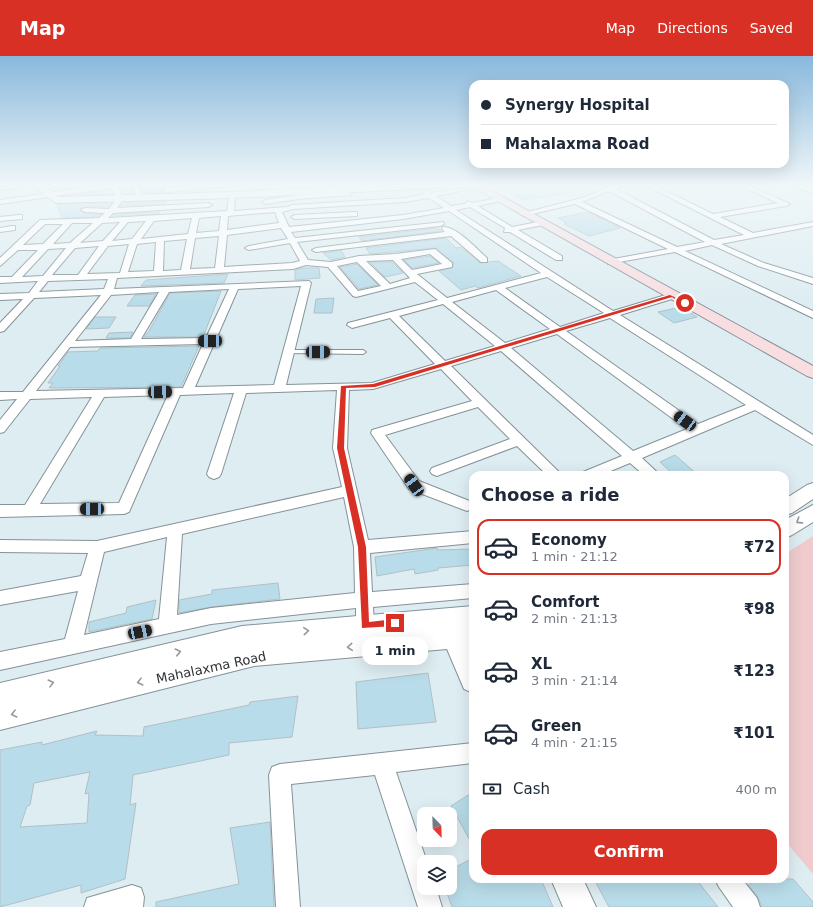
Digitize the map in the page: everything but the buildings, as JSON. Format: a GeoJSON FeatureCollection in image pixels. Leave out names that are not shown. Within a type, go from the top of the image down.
{"type":"FeatureCollection","features":[{"type":"Feature","properties":{"kind":"main road"},"geometry":{"type":"LineString","coordinates":[[546,225],[813,365]]}},
{"type":"Feature","properties":{"kind":"main road"},"geometry":{"type":"LineString","coordinates":[[616,262],[672,296],[813,373]]}},
{"type":"Feature","properties":{"kind":"street"},"geometry":{"type":"LineString","coordinates":[[0,263],[40,225]]}},
{"type":"Feature","properties":{"kind":"street"},"geometry":{"type":"LineString","coordinates":[[15,279],[66,225]]}},
{"type":"Feature","properties":{"kind":"street"},"geometry":{"type":"LineString","coordinates":[[0,329],[31,296],[72,246],[96,225]]}},
{"type":"Feature","properties":{"kind":"street"},"geometry":{"type":"LineString","coordinates":[[81,278],[104,245],[122,225]]}},
{"type":"Feature","properties":{"kind":"street"},"geometry":{"type":"LineString","coordinates":[[0,429],[108,292],[118,276],[133,243],[147,225]]}},
{"type":"Feature","properties":{"kind":"street"},"geometry":{"type":"LineString","coordinates":[[159,225],[167,231],[191,237],[222,234],[250,248],[293,266],[305,262],[330,265],[358,259],[395,257],[432,250],[449,264],[414,275],[388,287],[356,294],[330,265]]}},
{"type":"Feature","properties":{"kind":"street"},"geometry":{"type":"LineString","coordinates":[[15,248],[133,243],[167,231],[178,225]]}},
{"type":"Feature","properties":{"kind":"street"},"geometry":{"type":"LineString","coordinates":[[186,272],[194,225]]}},
{"type":"Feature","properties":{"kind":"street"},"geometry":{"type":"LineString","coordinates":[[219,270],[224,225]]}},
{"type":"Feature","properties":{"kind":"street"},"geometry":{"type":"LineString","coordinates":[[0,280],[81,278],[219,270],[250,248],[286,227],[321,225]]}},
{"type":"Feature","properties":{"kind":"street"},"geometry":{"type":"LineString","coordinates":[[348,225],[360,244]]}},
{"type":"Feature","properties":{"kind":"street"},"geometry":{"type":"LineString","coordinates":[[250,248],[353,233],[433,225]]}},
{"type":"Feature","properties":{"kind":"street"},"geometry":{"type":"LineString","coordinates":[[441,225],[461,239],[484,260]]}},
{"type":"Feature","properties":{"kind":"street"},"geometry":{"type":"LineString","coordinates":[[473,225],[548,274],[813,441]]}},
{"type":"Feature","properties":{"kind":"street"},"geometry":{"type":"LineString","coordinates":[[504,225],[559,258]]}},
{"type":"Feature","properties":{"kind":"street"},"geometry":{"type":"LineString","coordinates":[[461,239],[511,229],[519,225]]}},
{"type":"Feature","properties":{"kind":"street"},"geometry":{"type":"LineString","coordinates":[[624,225],[813,315]]}},
{"type":"Feature","properties":{"kind":"street"},"geometry":{"type":"LineString","coordinates":[[680,225],[715,243],[788,275],[813,281]]}},
{"type":"Feature","properties":{"kind":"street"},"geometry":{"type":"LineString","coordinates":[[730,225],[753,236]]}},
{"type":"Feature","properties":{"kind":"street"},"geometry":{"type":"LineString","coordinates":[[616,262],[810,225]]}},
{"type":"Feature","properties":{"kind":"street"},"geometry":{"type":"LineString","coordinates":[[286,227],[305,262]]}},
{"type":"Feature","properties":{"kind":"street"},"geometry":{"type":"LineString","coordinates":[[800,227],[813,232]]}},
{"type":"Feature","properties":{"kind":"street"},"geometry":{"type":"LineString","coordinates":[[0,230],[12,228]]}},
{"type":"Feature","properties":{"kind":"street"},"geometry":{"type":"LineString","coordinates":[[158,274],[167,231]]}},
{"type":"Feature","properties":{"kind":"street"},"geometry":{"type":"LineString","coordinates":[[316,250],[453,233]]}},
{"type":"Feature","properties":{"kind":"street"},"geometry":{"type":"LineString","coordinates":[[246,286],[250,248]]}},
{"type":"Feature","properties":{"kind":"street"},"geometry":{"type":"LineString","coordinates":[[395,257],[414,275],[503,347],[648,471]]}},
{"type":"Feature","properties":{"kind":"street"},"geometry":{"type":"LineString","coordinates":[[358,259],[388,287]]}},
{"type":"Feature","properties":{"kind":"street"},"geometry":{"type":"LineString","coordinates":[[352,325],[548,274]]}},
{"type":"Feature","properties":{"kind":"street"},"geometry":{"type":"LineString","coordinates":[[0,297],[306,283],[279,388]]}},
{"type":"Feature","properties":{"kind":"street"},"geometry":{"type":"LineString","coordinates":[[0,511],[124,508],[181,391],[210,341],[235,286]]}},
{"type":"Feature","properties":{"kind":"street"},"geometry":{"type":"LineString","coordinates":[[498,287],[697,430]]}},
{"type":"Feature","properties":{"kind":"street"},"geometry":{"type":"LineString","coordinates":[[134,343],[166,289]]}},
{"type":"Feature","properties":{"kind":"street"},"geometry":{"type":"LineString","coordinates":[[0,396],[373,386],[672,296]]}},
{"type":"Feature","properties":{"kind":"street"},"geometry":{"type":"LineString","coordinates":[[392,315],[445,364],[551,471]]}},
{"type":"Feature","properties":{"kind":"street"},"geometry":{"type":"LineString","coordinates":[[67,344],[210,341]]}},
{"type":"Feature","properties":{"kind":"street"},"geometry":{"type":"LineString","coordinates":[[343,387],[340,448],[362,547],[365,626]]}},
{"type":"Feature","properties":{"kind":"street"},"geometry":{"type":"LineString","coordinates":[[214,474],[241,389]]}},
{"type":"Feature","properties":{"kind":"street"},"geometry":{"type":"LineString","coordinates":[[29,511],[100,393]]}},
{"type":"Feature","properties":{"kind":"street"},"geometry":{"type":"LineString","coordinates":[[467,506],[414,485],[377,433],[482,402]]}},
{"type":"Feature","properties":{"kind":"street"},"geometry":{"type":"LineString","coordinates":[[598,471],[756,405]]}},
{"type":"Feature","properties":{"kind":"street"},"geometry":{"type":"LineString","coordinates":[[437,471],[520,440]]}},
{"type":"Feature","properties":{"kind":"street"},"geometry":{"type":"LineString","coordinates":[[0,546],[97,547],[350,490]]}},
{"type":"Feature","properties":{"kind":"street"},"geometry":{"type":"LineString","coordinates":[[789,505],[813,490]]}},
{"type":"Feature","properties":{"kind":"street"},"geometry":{"type":"LineString","coordinates":[[789,527],[813,512]]}},
{"type":"Feature","properties":{"kind":"street"},"geometry":{"type":"LineString","coordinates":[[167,626],[175,530]]}},
{"type":"Feature","properties":{"kind":"street"},"geometry":{"type":"LineString","coordinates":[[362,547],[469,537]]}},
{"type":"Feature","properties":{"kind":"street"},"geometry":{"type":"LineString","coordinates":[[72,646],[97,547]]}},
{"type":"Feature","properties":{"kind":"street"},"geometry":{"type":"LineString","coordinates":[[0,598],[88,582]]}},
{"type":"Feature","properties":{"kind":"street"},"geometry":{"type":"LineString","coordinates":[[0,661],[211,616],[364,600],[469,591]]}},
{"type":"Feature","properties":{"kind":"street","name":"Mahalaxma Road"},"geometry":{"type":"LineString","coordinates":[[0,717],[187,670],[254,655],[458,630],[469,620]]}},
{"type":"Feature","properties":{"kind":"street","name":"Mahalaxma Road"},"geometry":{"type":"LineString","coordinates":[[0,695],[242,637],[365,626],[458,630]]}},
{"type":"Feature","properties":{"kind":"street"},"geometry":{"type":"LineString","coordinates":[[458,630],[469,667]]}},
{"type":"Feature","properties":{"kind":"street"},"geometry":{"type":"LineString","coordinates":[[288,907],[280,775],[469,753]]}},
{"type":"Feature","properties":{"kind":"street"},"geometry":{"type":"LineString","coordinates":[[382,763],[430,907]]}},
{"type":"Feature","properties":{"kind":"street"},"geometry":{"type":"LineString","coordinates":[[568,883],[580,907]]}},
{"type":"Feature","properties":{"kind":"street"},"geometry":{"type":"LineString","coordinates":[[730,883],[748,907]]}},
{"type":"Feature","properties":{"kind":"street"},"geometry":{"type":"LineString","coordinates":[[96,907],[132,897],[131,907]]}},
{"type":"Feature","properties":{"kind":"lane"},"geometry":{"type":"LineString","coordinates":[[288,352],[363,352]]}},
{"type":"Feature","properties":{"kind":"shaded area"},"geometry":{"type":"Polygon","coordinates":[[[813,536],[813,874],[789,846],[789,551],[813,536]]]}},
{"type":"Feature","properties":{"kind":"route"},"geometry":{"type":"LineString","coordinates":[[395,623],[365,626],[362,547],[340,448],[343,387],[373,386],[672,296],[685,303]]}}]}
